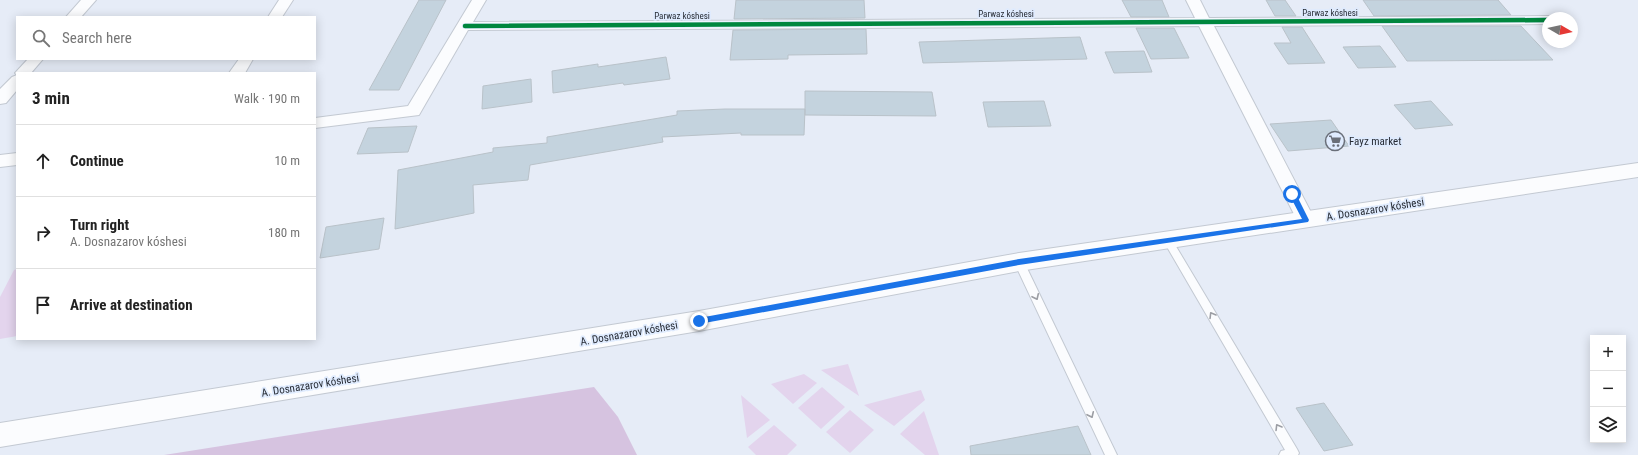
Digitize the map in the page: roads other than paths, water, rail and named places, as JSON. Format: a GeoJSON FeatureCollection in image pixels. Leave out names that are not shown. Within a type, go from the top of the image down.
{"type":"FeatureCollection","features":[{"type":"Feature","properties":{"kind":"main road","name":"A. Dosnazarov kóshesi"},"geometry":{"type":"LineString","coordinates":[[0,435],[699,321],[1019,262],[1638,170]]}},
{"type":"Feature","properties":{"kind":"street"},"geometry":{"type":"LineString","coordinates":[[75,16],[89,0]]}},
{"type":"Feature","properties":{"kind":"street"},"geometry":{"type":"LineString","coordinates":[[276,16],[286,0]]}},
{"type":"Feature","properties":{"kind":"street"},"geometry":{"type":"LineString","coordinates":[[316,123],[413,111],[465,26],[479,0]]}},
{"type":"Feature","properties":{"kind":"street"},"geometry":{"type":"LineString","coordinates":[[1193,0],[1306,220]]}},
{"type":"Feature","properties":{"kind":"street","name":"Parwaz kóshesi"},"geometry":{"type":"LineString","coordinates":[[465,26],[1542,20]]}},
{"type":"Feature","properties":{"kind":"street"},"geometry":{"type":"LineString","coordinates":[[24,72],[35,60]]}},
{"type":"Feature","properties":{"kind":"street"},"geometry":{"type":"LineString","coordinates":[[238,72],[245,60]]}},
{"type":"Feature","properties":{"kind":"street"},"geometry":{"type":"LineString","coordinates":[[0,99],[16,81]]}},
{"type":"Feature","properties":{"kind":"street"},"geometry":{"type":"LineString","coordinates":[[0,161],[16,159]]}},
{"type":"Feature","properties":{"kind":"lane"},"geometry":{"type":"LineString","coordinates":[[1168,240],[1293,453],[1285,455]]}},
{"type":"Feature","properties":{"kind":"lane"},"geometry":{"type":"LineString","coordinates":[[1019,262],[1111,455]]}},
{"type":"Feature","properties":{"kind":"place","name":"Fayz market"},"geometry":{"type":"Point","coordinates":[1335,141]}}]}
